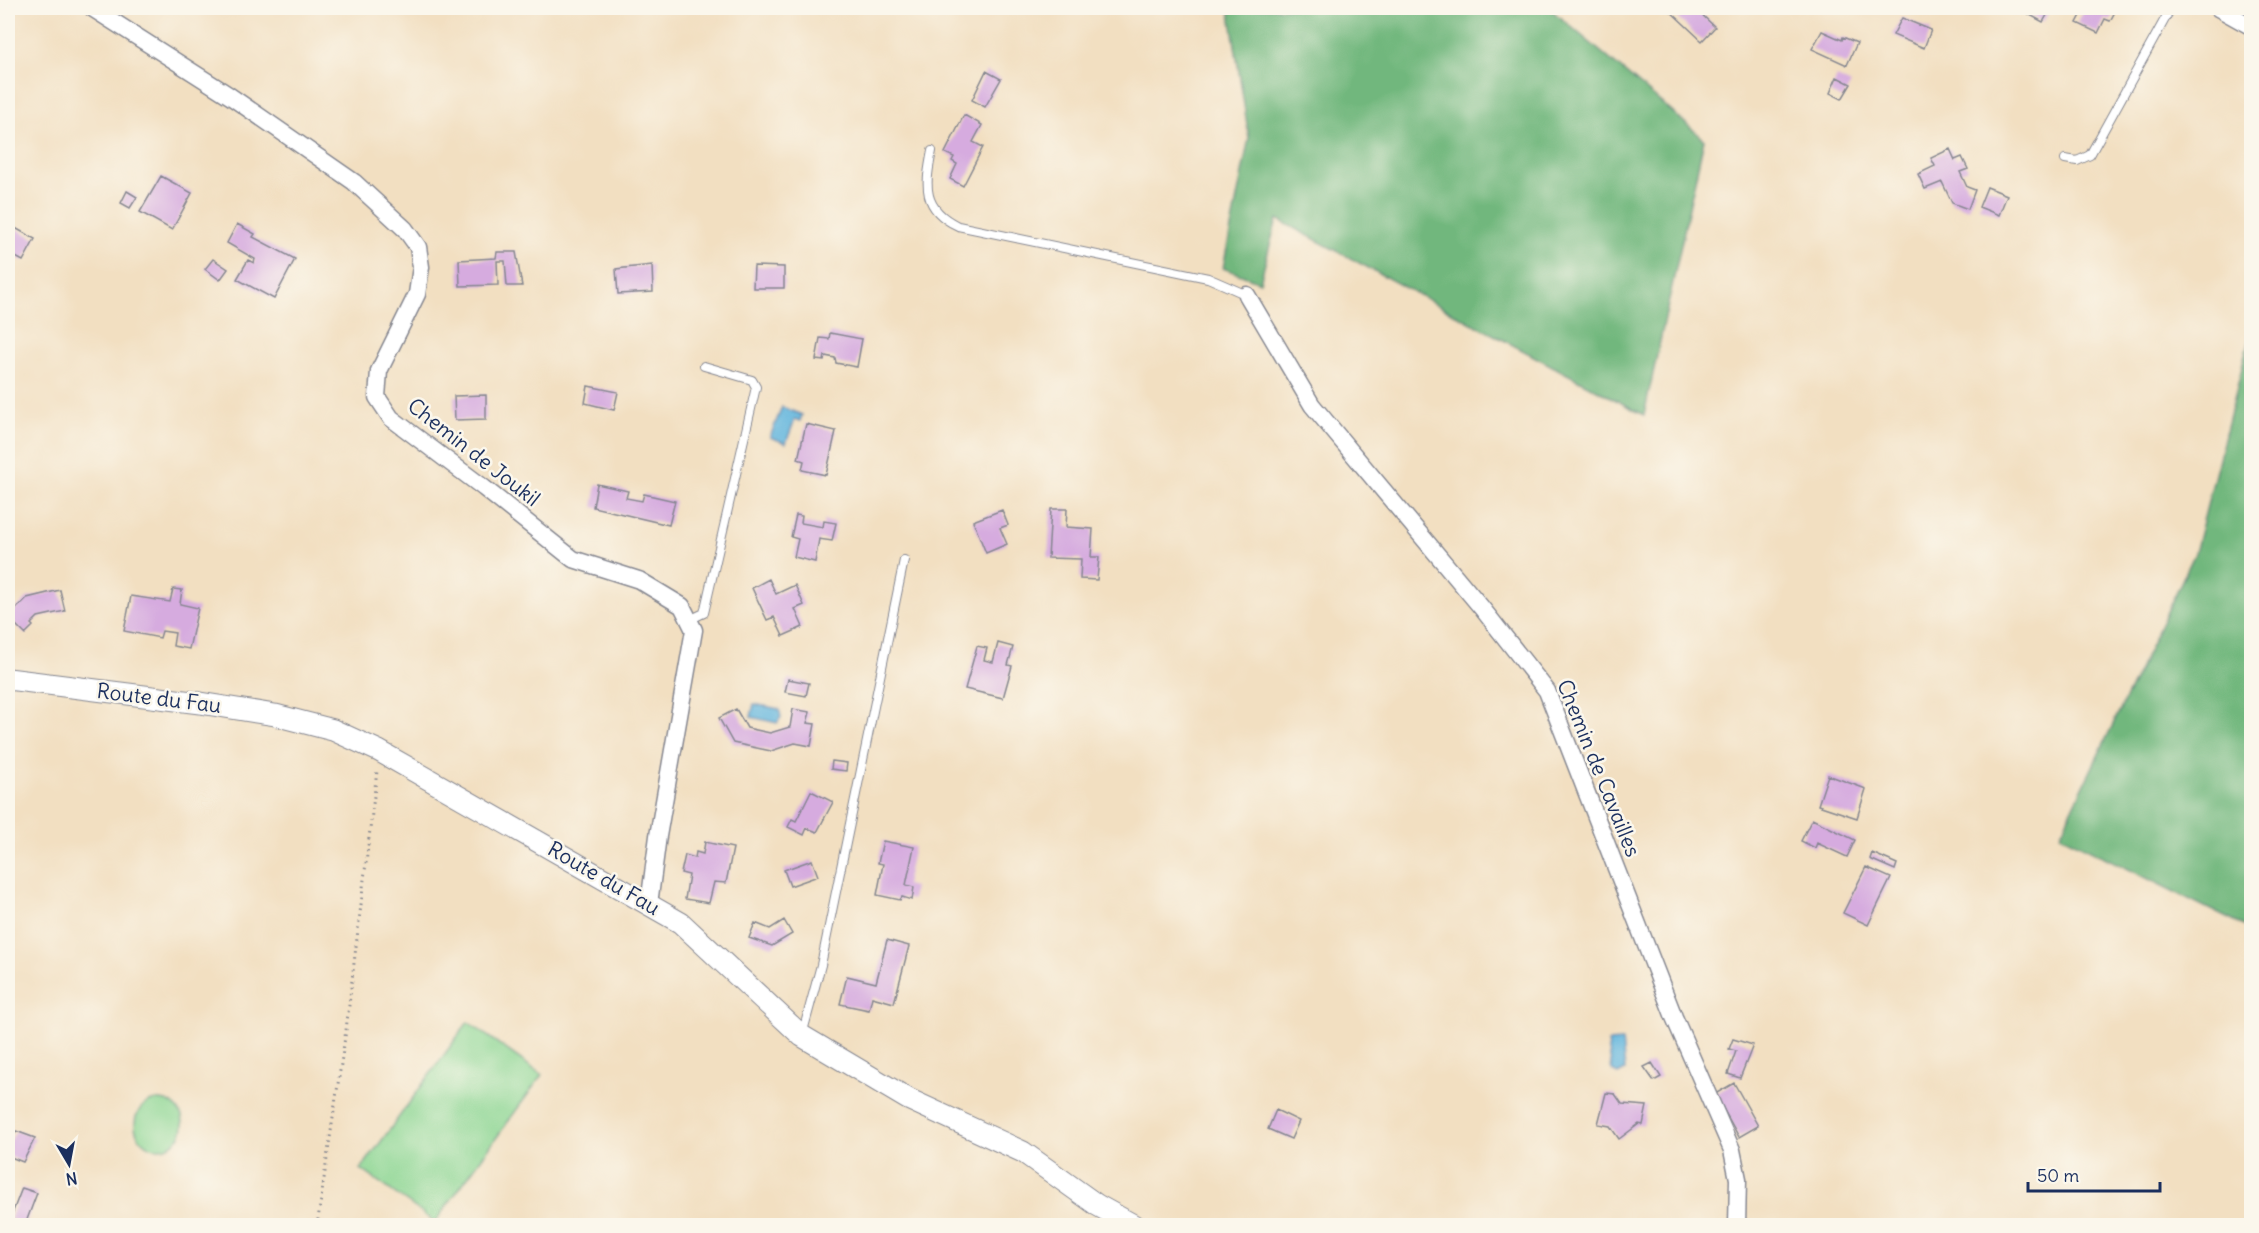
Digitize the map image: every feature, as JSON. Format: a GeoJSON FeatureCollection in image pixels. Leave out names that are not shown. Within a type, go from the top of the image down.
{"type":"FeatureCollection","features":[{"type":"Feature","properties":{"kind":"street","name":"Chemin de Joukil"},"geometry":{"type":"LineString","coordinates":[[92,8],[230,96],[354,182],[405,229],[418,247],[421,267],[417,294],[379,372],[377,397],[391,418],[573,559],[639,580],[682,606],[689,620]]}},
{"type":"Feature","properties":{"kind":"street"},"geometry":{"type":"LineString","coordinates":[[2218,8],[2244,20]]}},
{"type":"Feature","properties":{"kind":"street","name":"Chemin de Cavailles"},"geometry":{"type":"LineString","coordinates":[[1247,295],[1312,405],[1481,607],[1547,691],[1674,1017],[1732,1150],[1738,1179],[1737,1226]]}},
{"type":"Feature","properties":{"kind":"street"},"geometry":{"type":"LineString","coordinates":[[649,904],[658,836],[694,630],[689,620]]}},
{"type":"Feature","properties":{"kind":"street","name":"Route du Fau"},"geometry":{"type":"LineString","coordinates":[[8,679],[200,702],[275,715],[333,730],[379,751],[681,923],[802,1035],[908,1098],[1023,1152],[1097,1205],[1135,1226]]}},
{"type":"Feature","properties":{"kind":"lane"},"geometry":{"type":"LineString","coordinates":[[2065,159],[2077,161],[2090,155],[2171,8]]}},
{"type":"Feature","properties":{"kind":"lane"},"geometry":{"type":"LineString","coordinates":[[932,151],[928,195],[934,210],[944,219],[958,226],[1208,278],[1247,295]]}},
{"type":"Feature","properties":{"kind":"lane"},"geometry":{"type":"LineString","coordinates":[[689,620],[704,613],[756,387],[752,380],[704,366]]}},
{"type":"Feature","properties":{"kind":"lane"},"geometry":{"type":"LineString","coordinates":[[802,1035],[821,965],[904,560]]}},
{"type":"Feature","properties":{"kind":"path"},"geometry":{"type":"LineString","coordinates":[[317,1226],[346,1030],[379,751]]}},
{"type":"Feature","properties":{"kind":"green space"},"geometry":{"type":"Polygon","coordinates":[[[1227,8],[1549,8],[1704,139],[1644,415],[1277,219],[1260,282],[1223,268],[1249,138],[1230,13],[1227,8]]]}},
{"type":"Feature","properties":{"kind":"green space"},"geometry":{"type":"Polygon","coordinates":[[[2251,332],[2251,930],[2060,835],[2195,553],[2251,332]]]}},
{"type":"Feature","properties":{"kind":"green space"},"geometry":{"type":"Polygon","coordinates":[[[468,1022],[542,1075],[435,1222],[361,1169],[468,1022]]]}},
{"type":"Feature","properties":{"kind":"green space"},"geometry":{"type":"Polygon","coordinates":[[[154,1100],[164,1100],[176,1107],[183,1119],[183,1129],[176,1141],[164,1148],[154,1148],[139,1137],[135,1129],[135,1119],[146,1104],[154,1100]]]}},
{"type":"Feature","properties":{"kind":"water"},"geometry":{"type":"Polygon","coordinates":[[[782,407],[802,415],[800,421],[795,419],[786,443],[770,437],[782,407]]]}},
{"type":"Feature","properties":{"kind":"water"},"geometry":{"type":"Polygon","coordinates":[[[754,704],[779,709],[781,717],[777,723],[751,717],[754,704]]]}},
{"type":"Feature","properties":{"kind":"water"},"geometry":{"type":"Polygon","coordinates":[[[1622,1041],[1625,1070],[1618,1074],[1612,1071],[1608,1042],[1622,1041]]]}},
{"type":"Feature","properties":{"kind":"building"},"geometry":{"type":"Polygon","coordinates":[[[1667,8],[1700,8],[1697,10],[1715,27],[1702,41],[1667,8]]]}},
{"type":"Feature","properties":{"kind":"building"},"geometry":{"type":"Polygon","coordinates":[[[2031,8],[2051,8],[2043,22],[2028,14],[2031,8]]]}},
{"type":"Feature","properties":{"kind":"building"},"geometry":{"type":"Polygon","coordinates":[[[2085,8],[2117,8],[2110,21],[2105,19],[2098,33],[2077,23],[2085,8]]]}},
{"type":"Feature","properties":{"kind":"building"},"geometry":{"type":"Polygon","coordinates":[[[1902,18],[1931,30],[1924,48],[1893,35],[1902,18]]]}},
{"type":"Feature","properties":{"kind":"building"},"geometry":{"type":"Polygon","coordinates":[[[1822,31],[1842,40],[1843,37],[1857,43],[1847,65],[1812,49],[1822,31]]]}},
{"type":"Feature","properties":{"kind":"building"},"geometry":{"type":"Polygon","coordinates":[[[986,71],[1001,79],[985,107],[972,100],[986,71]]]}},
{"type":"Feature","properties":{"kind":"building"},"geometry":{"type":"Polygon","coordinates":[[[1837,77],[1851,84],[1842,99],[1830,93],[1837,77]]]}},
{"type":"Feature","properties":{"kind":"building"},"geometry":{"type":"Polygon","coordinates":[[[964,115],[982,125],[973,142],[983,147],[963,186],[950,179],[957,164],[952,161],[954,157],[945,153],[964,115]]]}},
{"type":"Feature","properties":{"kind":"building"},"geometry":{"type":"Polygon","coordinates":[[[1950,149],[1955,160],[1962,157],[1968,169],[1960,172],[1967,187],[1975,190],[1968,209],[1952,203],[1942,182],[1925,189],[1918,174],[1935,166],[1931,158],[1950,149]]]}},
{"type":"Feature","properties":{"kind":"building"},"geometry":{"type":"Polygon","coordinates":[[[161,176],[192,193],[172,230],[140,212],[161,176]]]}},
{"type":"Feature","properties":{"kind":"building"},"geometry":{"type":"Polygon","coordinates":[[[1987,187],[2007,195],[1999,215],[1979,207],[1987,187]]]}},
{"type":"Feature","properties":{"kind":"building"},"geometry":{"type":"Polygon","coordinates":[[[127,191],[137,197],[130,208],[121,203],[127,191]]]}},
{"type":"Feature","properties":{"kind":"building"},"geometry":{"type":"Polygon","coordinates":[[[8,224],[35,239],[23,261],[8,253],[8,224]]]}},
{"type":"Feature","properties":{"kind":"building"},"geometry":{"type":"Polygon","coordinates":[[[237,224],[255,234],[253,237],[295,259],[274,299],[237,279],[248,260],[254,263],[255,259],[227,243],[237,224]]]}},
{"type":"Feature","properties":{"kind":"building"},"geometry":{"type":"Polygon","coordinates":[[[497,252],[516,252],[522,286],[507,286],[505,261],[497,261],[498,285],[460,286],[459,260],[496,258],[497,252]]]}},
{"type":"Feature","properties":{"kind":"building"},"geometry":{"type":"Polygon","coordinates":[[[213,259],[228,269],[220,280],[205,269],[213,259]]]}},
{"type":"Feature","properties":{"kind":"building"},"geometry":{"type":"Polygon","coordinates":[[[652,265],[653,292],[618,294],[616,269],[652,265]]]}},
{"type":"Feature","properties":{"kind":"building"},"geometry":{"type":"Polygon","coordinates":[[[754,266],[784,267],[784,288],[753,288],[754,266]]]}},
{"type":"Feature","properties":{"kind":"building"},"geometry":{"type":"Polygon","coordinates":[[[830,333],[862,339],[857,367],[836,363],[835,358],[825,356],[824,361],[816,360],[820,338],[829,339],[830,333]]]}},
{"type":"Feature","properties":{"kind":"building"},"geometry":{"type":"Polygon","coordinates":[[[588,386],[618,392],[614,410],[585,403],[588,386]]]}},
{"type":"Feature","properties":{"kind":"building"},"geometry":{"type":"Polygon","coordinates":[[[486,395],[486,419],[455,420],[454,396],[486,395]]]}},
{"type":"Feature","properties":{"kind":"building"},"geometry":{"type":"Polygon","coordinates":[[[806,424],[836,431],[826,475],[802,470],[804,461],[798,459],[806,424]]]}},
{"type":"Feature","properties":{"kind":"building"},"geometry":{"type":"Polygon","coordinates":[[[597,484],[628,491],[626,498],[642,501],[644,494],[675,501],[669,525],[593,507],[597,484]]]}},
{"type":"Feature","properties":{"kind":"building"},"geometry":{"type":"Polygon","coordinates":[[[1051,509],[1067,509],[1066,527],[1093,529],[1091,557],[1099,557],[1097,580],[1080,579],[1081,559],[1048,558],[1051,509]]]}},
{"type":"Feature","properties":{"kind":"building"},"geometry":{"type":"Polygon","coordinates":[[[1002,510],[1008,525],[1000,528],[1007,544],[986,553],[973,521],[1002,510]]]}},
{"type":"Feature","properties":{"kind":"building"},"geometry":{"type":"Polygon","coordinates":[[[796,515],[802,516],[801,523],[823,527],[824,521],[836,523],[832,541],[819,539],[815,562],[794,557],[798,539],[791,537],[796,515]]]}},
{"type":"Feature","properties":{"kind":"building"},"geometry":{"type":"Polygon","coordinates":[[[769,579],[776,594],[795,585],[804,605],[795,609],[803,627],[783,636],[774,617],[767,620],[752,588],[769,579]]]}},
{"type":"Feature","properties":{"kind":"building"},"geometry":{"type":"Polygon","coordinates":[[[173,589],[182,590],[180,604],[198,608],[189,649],[173,646],[175,633],[162,631],[160,638],[124,631],[131,596],[170,602],[173,589]]]}},
{"type":"Feature","properties":{"kind":"building"},"geometry":{"type":"Polygon","coordinates":[[[60,590],[65,611],[38,617],[25,634],[8,617],[27,598],[60,590]]]}},
{"type":"Feature","properties":{"kind":"building"},"geometry":{"type":"Polygon","coordinates":[[[998,643],[1013,647],[1008,665],[1012,666],[1003,698],[965,689],[977,646],[987,648],[984,660],[993,662],[998,643]]]}},
{"type":"Feature","properties":{"kind":"building"},"geometry":{"type":"Polygon","coordinates":[[[788,679],[809,683],[806,696],[785,692],[788,679]]]}},
{"type":"Feature","properties":{"kind":"building"},"geometry":{"type":"Polygon","coordinates":[[[736,709],[747,728],[770,733],[790,727],[793,709],[810,712],[807,723],[815,724],[811,746],[795,743],[771,751],[733,743],[719,718],[736,709]]]}},
{"type":"Feature","properties":{"kind":"building"},"geometry":{"type":"Polygon","coordinates":[[[832,761],[847,763],[846,771],[831,769],[832,761]]]}},
{"type":"Feature","properties":{"kind":"building"},"geometry":{"type":"Polygon","coordinates":[[[1828,775],[1866,789],[1857,818],[1818,805],[1828,775]]]}},
{"type":"Feature","properties":{"kind":"building"},"geometry":{"type":"Polygon","coordinates":[[[811,791],[833,802],[817,832],[807,828],[804,835],[788,827],[792,819],[796,821],[811,791]]]}},
{"type":"Feature","properties":{"kind":"building"},"geometry":{"type":"Polygon","coordinates":[[[1812,819],[1855,840],[1847,857],[1817,843],[1815,848],[1801,841],[1812,819]]]}},
{"type":"Feature","properties":{"kind":"building"},"geometry":{"type":"Polygon","coordinates":[[[883,841],[914,847],[906,885],[914,887],[912,900],[877,895],[883,864],[878,863],[883,841]]]}},
{"type":"Feature","properties":{"kind":"building"},"geometry":{"type":"Polygon","coordinates":[[[705,842],[733,848],[726,883],[714,882],[709,903],[685,899],[689,875],[681,873],[685,855],[695,858],[696,852],[703,854],[705,842]]]}},
{"type":"Feature","properties":{"kind":"building"},"geometry":{"type":"Polygon","coordinates":[[[1872,853],[1897,864],[1895,870],[1870,859],[1872,853]]]}},
{"type":"Feature","properties":{"kind":"building"},"geometry":{"type":"Polygon","coordinates":[[[812,860],[818,876],[790,886],[784,870],[812,860]]]}},
{"type":"Feature","properties":{"kind":"building"},"geometry":{"type":"Polygon","coordinates":[[[1866,867],[1891,878],[1868,925],[1843,913],[1866,867]]]}},
{"type":"Feature","properties":{"kind":"building"},"geometry":{"type":"Polygon","coordinates":[[[784,920],[792,934],[772,946],[749,938],[755,923],[770,929],[784,920]]]}},
{"type":"Feature","properties":{"kind":"building"},"geometry":{"type":"Polygon","coordinates":[[[887,940],[909,946],[894,1003],[872,997],[869,1010],[840,1004],[847,976],[876,983],[887,940]]]}},
{"type":"Feature","properties":{"kind":"building"},"geometry":{"type":"Polygon","coordinates":[[[1733,1039],[1753,1045],[1740,1078],[1728,1074],[1736,1051],[1729,1049],[1733,1039]]]}},
{"type":"Feature","properties":{"kind":"building"},"geometry":{"type":"Polygon","coordinates":[[[1652,1063],[1661,1077],[1654,1081],[1644,1067],[1652,1063]]]}},
{"type":"Feature","properties":{"kind":"building"},"geometry":{"type":"Polygon","coordinates":[[[1734,1083],[1758,1126],[1739,1137],[1715,1094],[1734,1083]]]}},
{"type":"Feature","properties":{"kind":"building"},"geometry":{"type":"Polygon","coordinates":[[[1606,1093],[1615,1094],[1622,1104],[1647,1106],[1643,1125],[1639,1124],[1619,1139],[1610,1126],[1598,1124],[1606,1093]]]}},
{"type":"Feature","properties":{"kind":"building"},"geometry":{"type":"Polygon","coordinates":[[[1276,1110],[1299,1121],[1291,1139],[1268,1129],[1276,1110]]]}},
{"type":"Feature","properties":{"kind":"building"},"geometry":{"type":"Polygon","coordinates":[[[16,1131],[35,1138],[23,1162],[8,1156],[8,1145],[16,1131]]]}},
{"type":"Feature","properties":{"kind":"building"},"geometry":{"type":"Polygon","coordinates":[[[22,1188],[37,1193],[25,1225],[10,1219],[22,1188]]]}}]}
